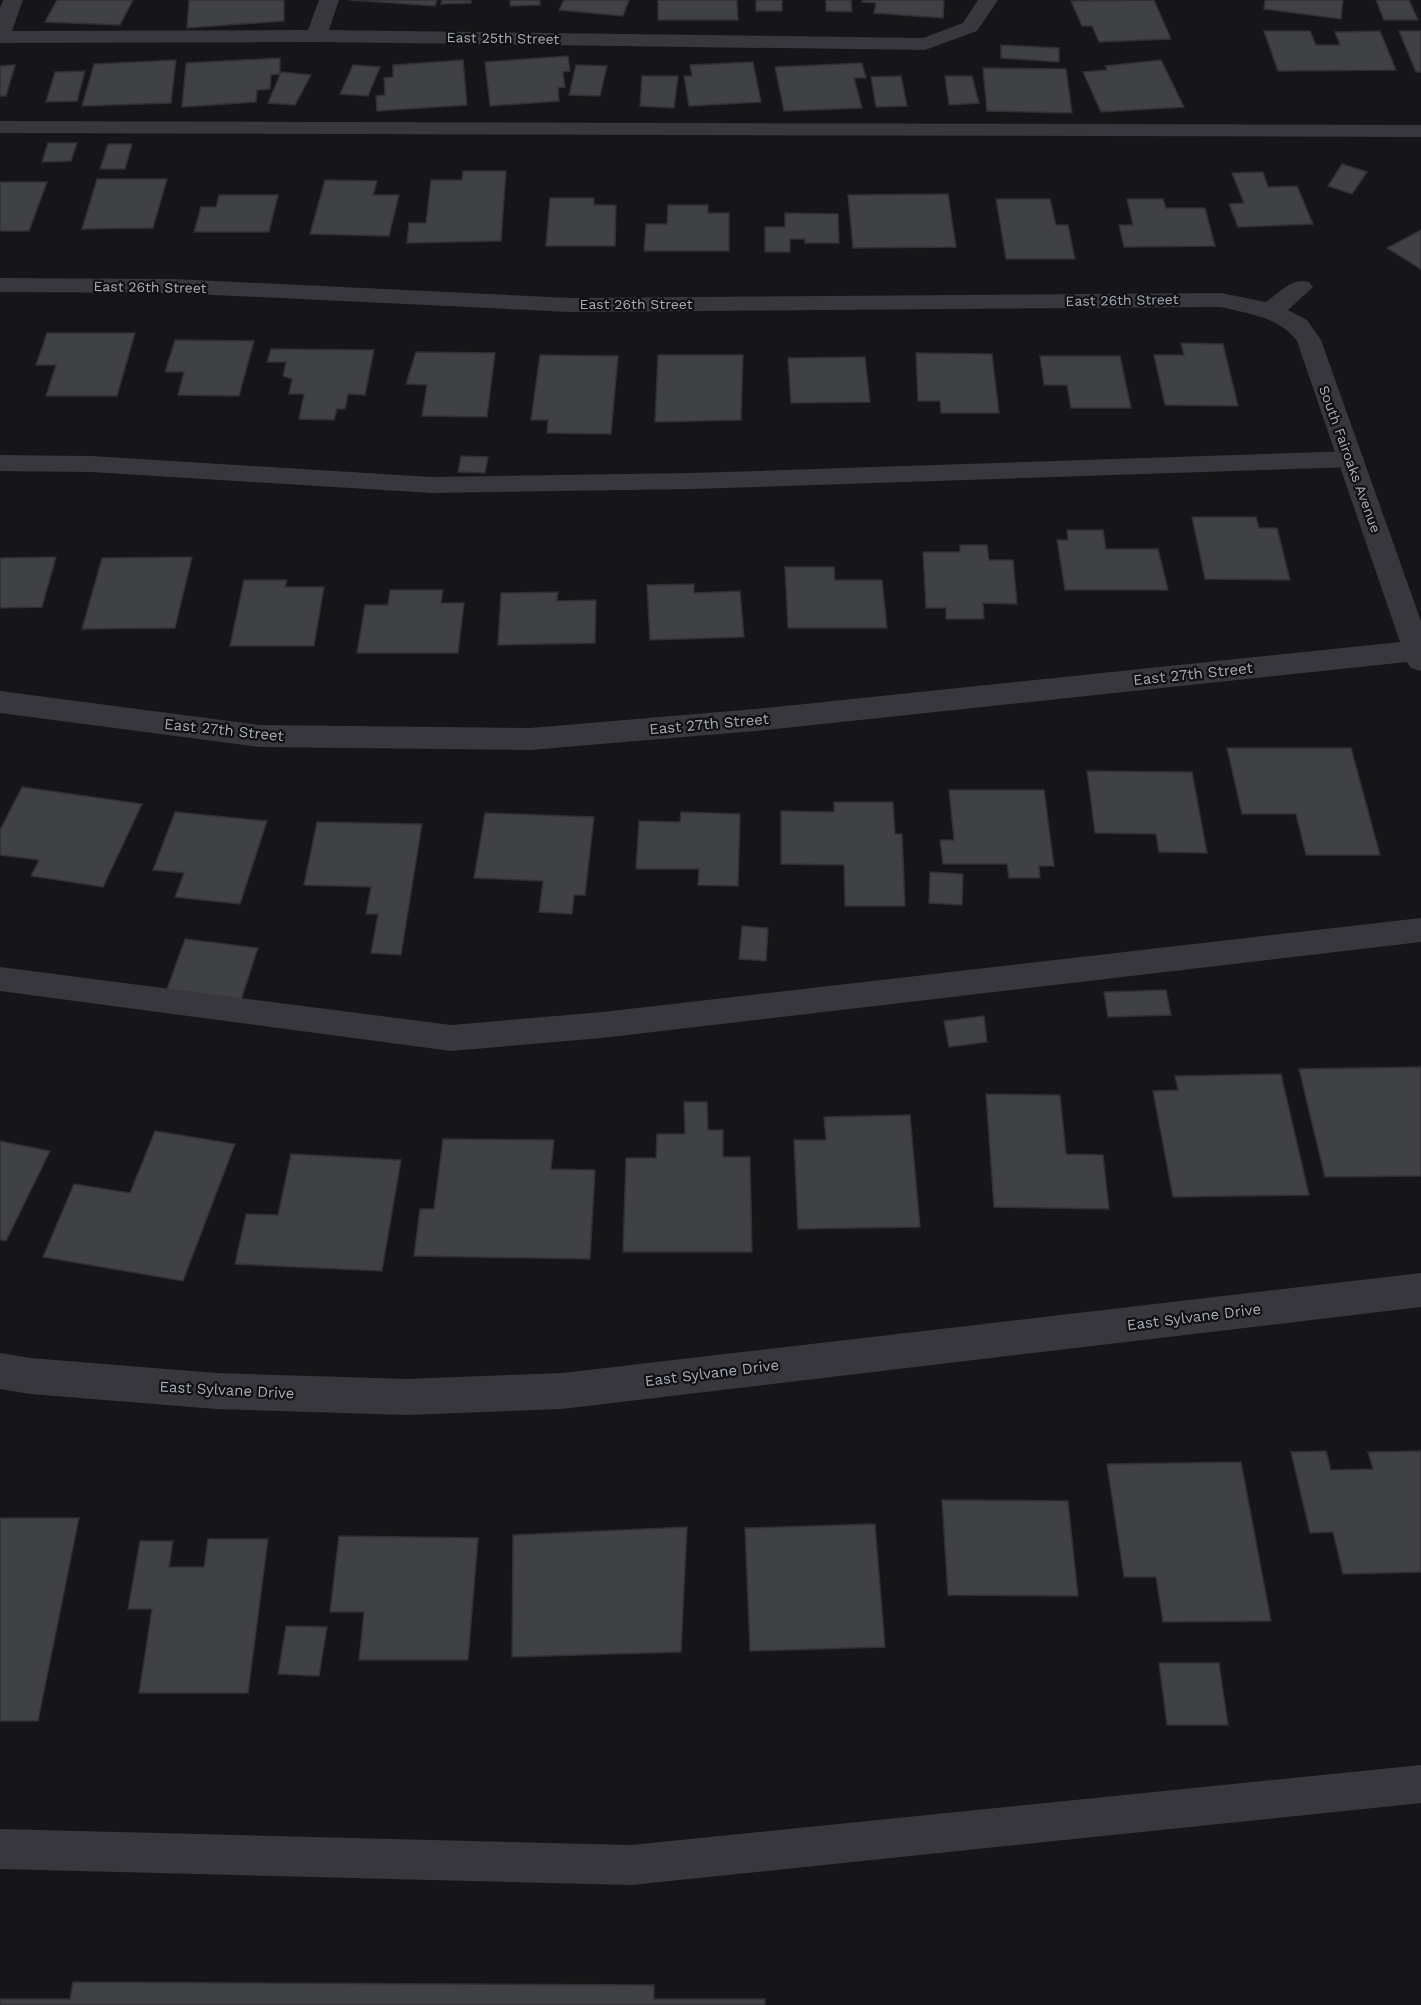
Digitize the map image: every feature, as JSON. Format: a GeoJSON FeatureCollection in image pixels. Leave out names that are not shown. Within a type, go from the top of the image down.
{"type":"FeatureCollection","features":[{"type":"Feature","properties":{"kind":"street"},"geometry":{"type":"LineString","coordinates":[[0,37],[13,0]]}},
{"type":"Feature","properties":{"kind":"street"},"geometry":{"type":"LineString","coordinates":[[316,36],[329,0]]}},
{"type":"Feature","properties":{"kind":"street","name":"East 25th Street"},"geometry":{"type":"LineString","coordinates":[[0,37],[316,36],[925,44],[970,27],[988,0]]}},
{"type":"Feature","properties":{"kind":"street","name":"East 26th Street"},"geometry":{"type":"LineString","coordinates":[[0,285],[174,286],[570,305],[1221,300],[1271,311]]}},
{"type":"Feature","properties":{"kind":"street"},"geometry":{"type":"LineString","coordinates":[[1271,311],[1301,287]]}},
{"type":"Feature","properties":{"kind":"street","name":"South Fairoaks Avenue"},"geometry":{"type":"LineString","coordinates":[[1271,311],[1298,325],[1309,340],[1419,656]]}},
{"type":"Feature","properties":{"kind":"street","name":"East 27th Street"},"geometry":{"type":"LineString","coordinates":[[0,702],[259,736],[530,739],[766,719],[1419,656]]}},
{"type":"Feature","properties":{"kind":"street","name":"East Sylvane Drive"},"geometry":{"type":"LineString","coordinates":[[0,1371],[30,1376],[216,1391],[406,1397],[562,1391],[1421,1290]]}},
{"type":"Feature","properties":{"kind":"lane"},"geometry":{"type":"LineString","coordinates":[[0,127],[1421,131]]}},
{"type":"Feature","properties":{"kind":"lane"},"geometry":{"type":"LineString","coordinates":[[0,463],[91,464],[432,485],[693,481],[1352,459]]}},
{"type":"Feature","properties":{"kind":"lane"},"geometry":{"type":"LineString","coordinates":[[0,979],[451,1038],[602,1026],[1421,930]]}},
{"type":"Feature","properties":{"kind":"lane"},"geometry":{"type":"LineString","coordinates":[[0,1849],[632,1865],[1421,1784]]}},
{"type":"Feature","properties":{"kind":"building"},"geometry":{"type":"Polygon","coordinates":[[[57,0],[133,0],[120,25],[45,22],[57,0]]]}},
{"type":"Feature","properties":{"kind":"building"},"geometry":{"type":"Polygon","coordinates":[[[189,0],[284,0],[284,21],[187,28],[189,0]]]}},
{"type":"Feature","properties":{"kind":"building"},"geometry":{"type":"Polygon","coordinates":[[[349,0],[437,0],[435,6],[349,0]]]}},
{"type":"Feature","properties":{"kind":"building"},"geometry":{"type":"Polygon","coordinates":[[[442,0],[471,0],[471,3],[441,4],[442,0]]]}},
{"type":"Feature","properties":{"kind":"building"},"geometry":{"type":"Polygon","coordinates":[[[510,0],[540,0],[540,5],[510,6],[510,0]]]}},
{"type":"Feature","properties":{"kind":"building"},"geometry":{"type":"Polygon","coordinates":[[[564,0],[629,0],[623,16],[559,10],[564,0]]]}},
{"type":"Feature","properties":{"kind":"building"},"geometry":{"type":"Polygon","coordinates":[[[658,0],[737,0],[738,20],[658,20],[658,0]]]}},
{"type":"Feature","properties":{"kind":"building"},"geometry":{"type":"Polygon","coordinates":[[[756,0],[782,0],[782,11],[756,11],[756,0]]]}},
{"type":"Feature","properties":{"kind":"building"},"geometry":{"type":"Polygon","coordinates":[[[826,0],[851,0],[852,12],[826,11],[826,0]]]}},
{"type":"Feature","properties":{"kind":"building"},"geometry":{"type":"Polygon","coordinates":[[[863,0],[944,0],[943,18],[874,13],[876,3],[862,2],[863,0]]]}},
{"type":"Feature","properties":{"kind":"building"},"geometry":{"type":"Polygon","coordinates":[[[1154,0],[1171,39],[1099,42],[1092,26],[1082,26],[1071,1],[1154,0]]]}},
{"type":"Feature","properties":{"kind":"building"},"geometry":{"type":"Polygon","coordinates":[[[1265,0],[1343,0],[1341,19],[1264,9],[1265,0]]]}},
{"type":"Feature","properties":{"kind":"building"},"geometry":{"type":"Polygon","coordinates":[[[1376,0],[1409,0],[1418,20],[1384,20],[1376,0]]]}},
{"type":"Feature","properties":{"kind":"building"},"geometry":{"type":"Polygon","coordinates":[[[1264,31],[1310,31],[1316,45],[1340,45],[1335,32],[1380,31],[1396,70],[1278,71],[1264,31]]]}},
{"type":"Feature","properties":{"kind":"building"},"geometry":{"type":"Polygon","coordinates":[[[1399,31],[1421,31],[1421,72],[1416,72],[1399,31]]]}},
{"type":"Feature","properties":{"kind":"building"},"geometry":{"type":"Polygon","coordinates":[[[1001,45],[1059,48],[1059,62],[1001,58],[1001,45]]]}},
{"type":"Feature","properties":{"kind":"building"},"geometry":{"type":"Polygon","coordinates":[[[568,56],[570,71],[563,72],[565,87],[558,88],[559,101],[490,106],[485,62],[568,56]]]}},
{"type":"Feature","properties":{"kind":"building"},"geometry":{"type":"Polygon","coordinates":[[[280,58],[280,74],[271,75],[270,89],[257,90],[256,102],[182,107],[186,63],[280,58]]]}},
{"type":"Feature","properties":{"kind":"building"},"geometry":{"type":"Polygon","coordinates":[[[176,60],[171,103],[82,106],[94,64],[176,60]]]}},
{"type":"Feature","properties":{"kind":"building"},"geometry":{"type":"Polygon","coordinates":[[[463,60],[467,105],[377,111],[376,96],[385,95],[384,78],[393,77],[393,65],[463,60]]]}},
{"type":"Feature","properties":{"kind":"building"},"geometry":{"type":"Polygon","coordinates":[[[1161,60],[1184,107],[1101,112],[1083,72],[1107,70],[1105,66],[1161,60]]]}},
{"type":"Feature","properties":{"kind":"building"},"geometry":{"type":"Polygon","coordinates":[[[753,62],[761,102],[689,106],[684,76],[692,76],[690,65],[753,62]]]}},
{"type":"Feature","properties":{"kind":"building"},"geometry":{"type":"Polygon","coordinates":[[[862,63],[866,78],[854,78],[862,108],[784,111],[775,67],[862,63]]]}},
{"type":"Feature","properties":{"kind":"building"},"geometry":{"type":"Polygon","coordinates":[[[15,65],[6,96],[0,96],[0,66],[15,65]]]}},
{"type":"Feature","properties":{"kind":"building"},"geometry":{"type":"Polygon","coordinates":[[[353,65],[380,67],[368,96],[340,94],[353,65]]]}},
{"type":"Feature","properties":{"kind":"building"},"geometry":{"type":"Polygon","coordinates":[[[576,65],[607,66],[600,96],[569,95],[576,65]]]}},
{"type":"Feature","properties":{"kind":"building"},"geometry":{"type":"Polygon","coordinates":[[[983,68],[1066,69],[1072,113],[987,111],[983,68]]]}},
{"type":"Feature","properties":{"kind":"building"},"geometry":{"type":"Polygon","coordinates":[[[85,71],[77,101],[46,102],[55,72],[85,71]]]}},
{"type":"Feature","properties":{"kind":"building"},"geometry":{"type":"Polygon","coordinates":[[[281,72],[311,75],[295,105],[268,103],[281,72]]]}},
{"type":"Feature","properties":{"kind":"building"},"geometry":{"type":"Polygon","coordinates":[[[642,76],[678,76],[674,108],[640,106],[642,76]]]}},
{"type":"Feature","properties":{"kind":"building"},"geometry":{"type":"Polygon","coordinates":[[[901,76],[907,106],[876,107],[871,77],[901,76]]]}},
{"type":"Feature","properties":{"kind":"building"},"geometry":{"type":"Polygon","coordinates":[[[945,76],[972,76],[979,103],[949,105],[945,76]]]}},
{"type":"Feature","properties":{"kind":"building"},"geometry":{"type":"Polygon","coordinates":[[[48,143],[77,143],[71,161],[42,162],[48,143]]]}},
{"type":"Feature","properties":{"kind":"building"},"geometry":{"type":"Polygon","coordinates":[[[108,144],[132,144],[125,169],[100,169],[108,144]]]}},
{"type":"Feature","properties":{"kind":"building"},"geometry":{"type":"Polygon","coordinates":[[[1342,164],[1367,172],[1352,194],[1328,186],[1342,164]]]}},
{"type":"Feature","properties":{"kind":"building"},"geometry":{"type":"Polygon","coordinates":[[[463,171],[506,171],[501,241],[407,243],[409,223],[426,223],[431,180],[462,180],[463,171]]]}},
{"type":"Feature","properties":{"kind":"building"},"geometry":{"type":"Polygon","coordinates":[[[1263,172],[1268,187],[1297,186],[1313,224],[1238,227],[1229,204],[1244,203],[1232,173],[1263,172]]]}},
{"type":"Feature","properties":{"kind":"building"},"geometry":{"type":"Polygon","coordinates":[[[97,179],[167,179],[153,228],[82,229],[97,179]]]}},
{"type":"Feature","properties":{"kind":"building"},"geometry":{"type":"Polygon","coordinates":[[[325,180],[377,181],[373,195],[399,195],[389,236],[310,234],[325,180]]]}},
{"type":"Feature","properties":{"kind":"building"},"geometry":{"type":"Polygon","coordinates":[[[0,182],[47,182],[29,231],[0,231],[0,182]]]}},
{"type":"Feature","properties":{"kind":"building"},"geometry":{"type":"Polygon","coordinates":[[[948,194],[956,247],[853,248],[848,195],[948,194]]]}},
{"type":"Feature","properties":{"kind":"building"},"geometry":{"type":"Polygon","coordinates":[[[219,195],[278,195],[269,232],[194,232],[201,207],[216,207],[219,195]]]}},
{"type":"Feature","properties":{"kind":"building"},"geometry":{"type":"Polygon","coordinates":[[[550,198],[594,198],[594,205],[616,205],[615,246],[546,246],[550,198]]]}},
{"type":"Feature","properties":{"kind":"building"},"geometry":{"type":"Polygon","coordinates":[[[996,199],[1050,199],[1056,225],[1068,225],[1075,259],[1006,259],[996,199]]]}},
{"type":"Feature","properties":{"kind":"building"},"geometry":{"type":"Polygon","coordinates":[[[1127,199],[1163,199],[1166,208],[1205,208],[1215,246],[1124,247],[1119,225],[1133,225],[1127,199]]]}},
{"type":"Feature","properties":{"kind":"building"},"geometry":{"type":"Polygon","coordinates":[[[668,205],[708,205],[708,213],[729,213],[729,251],[644,251],[646,224],[667,224],[668,205]]]}},
{"type":"Feature","properties":{"kind":"building"},"geometry":{"type":"Polygon","coordinates":[[[785,213],[838,214],[839,243],[805,243],[805,239],[790,239],[790,252],[765,252],[765,227],[785,227],[785,213]]]}},
{"type":"Feature","properties":{"kind":"building"},"geometry":{"type":"Polygon","coordinates":[[[1421,230],[1421,269],[1387,248],[1421,230]]]}},
{"type":"Feature","properties":{"kind":"building"},"geometry":{"type":"Polygon","coordinates":[[[47,333],[135,333],[117,396],[46,396],[56,365],[36,365],[47,333]]]}},
{"type":"Feature","properties":{"kind":"building"},"geometry":{"type":"Polygon","coordinates":[[[175,340],[254,341],[239,396],[178,395],[184,372],[165,372],[175,340]]]}},
{"type":"Feature","properties":{"kind":"building"},"geometry":{"type":"Polygon","coordinates":[[[1181,343],[1223,344],[1238,406],[1165,405],[1154,355],[1184,355],[1181,343]]]}},
{"type":"Feature","properties":{"kind":"building"},"geometry":{"type":"Polygon","coordinates":[[[271,349],[374,350],[365,395],[348,394],[345,409],[337,409],[334,420],[299,419],[304,394],[289,394],[292,379],[283,376],[286,362],[267,362],[271,349]]]}},
{"type":"Feature","properties":{"kind":"building"},"geometry":{"type":"Polygon","coordinates":[[[416,352],[495,353],[487,417],[422,416],[427,385],[406,384],[416,352]]]}},
{"type":"Feature","properties":{"kind":"building"},"geometry":{"type":"Polygon","coordinates":[[[916,353],[992,354],[999,413],[941,413],[940,401],[918,401],[916,353]]]}},
{"type":"Feature","properties":{"kind":"building"},"geometry":{"type":"Polygon","coordinates":[[[540,355],[618,356],[611,434],[547,433],[548,420],[531,420],[540,355]]]}},
{"type":"Feature","properties":{"kind":"building"},"geometry":{"type":"Polygon","coordinates":[[[658,355],[743,355],[741,420],[655,422],[658,355]]]}},
{"type":"Feature","properties":{"kind":"building"},"geometry":{"type":"Polygon","coordinates":[[[1040,356],[1120,356],[1131,408],[1071,408],[1067,385],[1044,385],[1040,356]]]}},
{"type":"Feature","properties":{"kind":"building"},"geometry":{"type":"Polygon","coordinates":[[[865,357],[870,402],[791,403],[788,358],[865,357]]]}},
{"type":"Feature","properties":{"kind":"building"},"geometry":{"type":"Polygon","coordinates":[[[461,456],[488,457],[485,473],[458,472],[461,456]]]}},
{"type":"Feature","properties":{"kind":"building"},"geometry":{"type":"Polygon","coordinates":[[[1192,517],[1256,517],[1259,528],[1277,528],[1290,580],[1205,579],[1192,517]]]}},
{"type":"Feature","properties":{"kind":"building"},"geometry":{"type":"Polygon","coordinates":[[[1067,530],[1103,530],[1106,549],[1158,549],[1168,590],[1065,590],[1057,540],[1068,540],[1067,530]]]}},
{"type":"Feature","properties":{"kind":"building"},"geometry":{"type":"Polygon","coordinates":[[[960,545],[987,545],[989,560],[1013,560],[1017,604],[983,603],[984,619],[946,619],[946,608],[926,608],[923,552],[960,552],[960,545]]]}},
{"type":"Feature","properties":{"kind":"building"},"geometry":{"type":"Polygon","coordinates":[[[56,557],[42,607],[0,608],[0,558],[56,557]]]}},
{"type":"Feature","properties":{"kind":"building"},"geometry":{"type":"Polygon","coordinates":[[[192,557],[175,628],[82,629],[102,558],[192,557]]]}},
{"type":"Feature","properties":{"kind":"building"},"geometry":{"type":"Polygon","coordinates":[[[785,567],[834,567],[835,580],[882,580],[887,628],[788,628],[785,567]]]}},
{"type":"Feature","properties":{"kind":"building"},"geometry":{"type":"Polygon","coordinates":[[[244,580],[287,580],[285,587],[324,587],[314,646],[230,646],[244,580]]]}},
{"type":"Feature","properties":{"kind":"building"},"geometry":{"type":"Polygon","coordinates":[[[694,584],[694,593],[740,591],[744,637],[650,640],[647,585],[694,584]]]}},
{"type":"Feature","properties":{"kind":"building"},"geometry":{"type":"Polygon","coordinates":[[[390,590],[443,590],[441,603],[464,603],[458,653],[357,653],[365,605],[388,605],[390,590]]]}},
{"type":"Feature","properties":{"kind":"building"},"geometry":{"type":"Polygon","coordinates":[[[558,592],[557,601],[596,600],[595,643],[498,645],[501,593],[558,592]]]}},
{"type":"Feature","properties":{"kind":"building"},"geometry":{"type":"Polygon","coordinates":[[[1227,748],[1351,748],[1380,855],[1306,855],[1296,814],[1242,814],[1227,748]]]}},
{"type":"Feature","properties":{"kind":"building"},"geometry":{"type":"Polygon","coordinates":[[[1087,771],[1192,772],[1207,853],[1159,852],[1156,834],[1095,833],[1087,771]]]}},
{"type":"Feature","properties":{"kind":"building"},"geometry":{"type":"Polygon","coordinates":[[[22,787],[142,804],[103,887],[31,876],[39,860],[0,855],[0,830],[22,787]]]}},
{"type":"Feature","properties":{"kind":"building"},"geometry":{"type":"Polygon","coordinates":[[[949,790],[1044,790],[1054,866],[1039,866],[1040,878],[1009,878],[1007,864],[943,864],[940,840],[954,840],[949,790]]]}},
{"type":"Feature","properties":{"kind":"building"},"geometry":{"type":"Polygon","coordinates":[[[834,802],[893,802],[895,834],[902,834],[905,906],[845,906],[844,865],[781,864],[781,811],[834,812],[834,802]]]}},
{"type":"Feature","properties":{"kind":"building"},"geometry":{"type":"Polygon","coordinates":[[[175,812],[267,821],[240,904],[175,897],[184,873],[153,870],[175,812]]]}},
{"type":"Feature","properties":{"kind":"building"},"geometry":{"type":"Polygon","coordinates":[[[681,812],[740,814],[738,886],[698,885],[699,869],[636,869],[639,821],[680,822],[681,812]]]}},
{"type":"Feature","properties":{"kind":"building"},"geometry":{"type":"Polygon","coordinates":[[[485,813],[594,817],[585,895],[574,895],[572,914],[539,912],[543,881],[474,878],[485,813]]]}},
{"type":"Feature","properties":{"kind":"building"},"geometry":{"type":"Polygon","coordinates":[[[317,822],[422,824],[401,955],[371,953],[378,914],[366,914],[371,887],[304,885],[317,822]]]}},
{"type":"Feature","properties":{"kind":"building"},"geometry":{"type":"Polygon","coordinates":[[[930,872],[963,874],[962,905],[929,903],[930,872]]]}},
{"type":"Feature","properties":{"kind":"building"},"geometry":{"type":"Polygon","coordinates":[[[742,926],[768,928],[766,961],[739,959],[742,926]]]}},
{"type":"Feature","properties":{"kind":"building"},"geometry":{"type":"Polygon","coordinates":[[[185,939],[258,948],[241,1000],[166,992],[185,939]]]}},
{"type":"Feature","properties":{"kind":"building"},"geometry":{"type":"Polygon","coordinates":[[[1166,990],[1171,1015],[1108,1017],[1104,992],[1166,990]]]}},
{"type":"Feature","properties":{"kind":"building"},"geometry":{"type":"Polygon","coordinates":[[[984,1016],[987,1042],[949,1047],[944,1021],[984,1016]]]}},
{"type":"Feature","properties":{"kind":"building"},"geometry":{"type":"Polygon","coordinates":[[[1421,1067],[1421,1176],[1325,1177],[1299,1069],[1421,1067]]]}},
{"type":"Feature","properties":{"kind":"building"},"geometry":{"type":"Polygon","coordinates":[[[1281,1074],[1309,1195],[1173,1197],[1153,1091],[1178,1090],[1175,1076],[1281,1074]]]}},
{"type":"Feature","properties":{"kind":"building"},"geometry":{"type":"Polygon","coordinates":[[[986,1094],[1060,1095],[1066,1154],[1103,1155],[1109,1209],[994,1207],[986,1094]]]}},
{"type":"Feature","properties":{"kind":"building"},"geometry":{"type":"Polygon","coordinates":[[[684,1102],[707,1102],[708,1130],[723,1130],[723,1157],[750,1157],[752,1252],[623,1252],[626,1158],[656,1158],[657,1134],[685,1134],[684,1102]]]}},
{"type":"Feature","properties":{"kind":"building"},"geometry":{"type":"Polygon","coordinates":[[[910,1115],[920,1227],[798,1229],[794,1140],[826,1140],[824,1117],[910,1115]]]}},
{"type":"Feature","properties":{"kind":"building"},"geometry":{"type":"Polygon","coordinates":[[[155,1131],[235,1144],[183,1281],[43,1257],[74,1184],[130,1193],[155,1131]]]}},
{"type":"Feature","properties":{"kind":"building"},"geometry":{"type":"Polygon","coordinates":[[[443,1139],[554,1140],[551,1169],[595,1170],[590,1259],[414,1256],[420,1209],[434,1209],[443,1139]]]}},
{"type":"Feature","properties":{"kind":"building"},"geometry":{"type":"Polygon","coordinates":[[[0,1141],[50,1151],[6,1241],[0,1240],[0,1141]]]}},
{"type":"Feature","properties":{"kind":"building"},"geometry":{"type":"Polygon","coordinates":[[[291,1154],[401,1160],[382,1271],[235,1264],[246,1214],[278,1215],[291,1154]]]}},
{"type":"Feature","properties":{"kind":"building"},"geometry":{"type":"Polygon","coordinates":[[[1326,1451],[1331,1470],[1373,1469],[1368,1452],[1421,1451],[1421,1572],[1343,1574],[1333,1532],[1310,1533],[1291,1452],[1326,1451]]]}},
{"type":"Feature","properties":{"kind":"building"},"geometry":{"type":"Polygon","coordinates":[[[1241,1462],[1271,1621],[1163,1622],[1156,1577],[1124,1577],[1107,1464],[1241,1462]]]}},
{"type":"Feature","properties":{"kind":"building"},"geometry":{"type":"Polygon","coordinates":[[[942,1500],[1068,1501],[1078,1596],[948,1595],[942,1500]]]}},
{"type":"Feature","properties":{"kind":"building"},"geometry":{"type":"Polygon","coordinates":[[[0,1518],[79,1518],[38,1721],[0,1721],[0,1518]]]}},
{"type":"Feature","properties":{"kind":"building"},"geometry":{"type":"Polygon","coordinates":[[[875,1524],[885,1647],[750,1651],[745,1528],[875,1524]]]}},
{"type":"Feature","properties":{"kind":"building"},"geometry":{"type":"Polygon","coordinates":[[[687,1527],[681,1652],[512,1657],[513,1535],[687,1527]]]}},
{"type":"Feature","properties":{"kind":"building"},"geometry":{"type":"Polygon","coordinates":[[[339,1536],[478,1538],[468,1660],[359,1660],[364,1612],[330,1612],[339,1536]]]}},
{"type":"Feature","properties":{"kind":"building"},"geometry":{"type":"Polygon","coordinates":[[[208,1539],[268,1539],[248,1693],[139,1693],[152,1609],[128,1609],[140,1541],[173,1541],[169,1567],[204,1567],[208,1539]]]}},
{"type":"Feature","properties":{"kind":"building"},"geometry":{"type":"Polygon","coordinates":[[[286,1626],[327,1627],[319,1676],[278,1674],[286,1626]]]}},
{"type":"Feature","properties":{"kind":"building"},"geometry":{"type":"Polygon","coordinates":[[[1159,1663],[1219,1663],[1228,1725],[1167,1725],[1159,1663]]]}},
{"type":"Feature","properties":{"kind":"building"},"geometry":{"type":"Polygon","coordinates":[[[73,1982],[654,1985],[654,1999],[765,1999],[765,2005],[0,2005],[0,1999],[70,1999],[73,1982]]]}}]}
